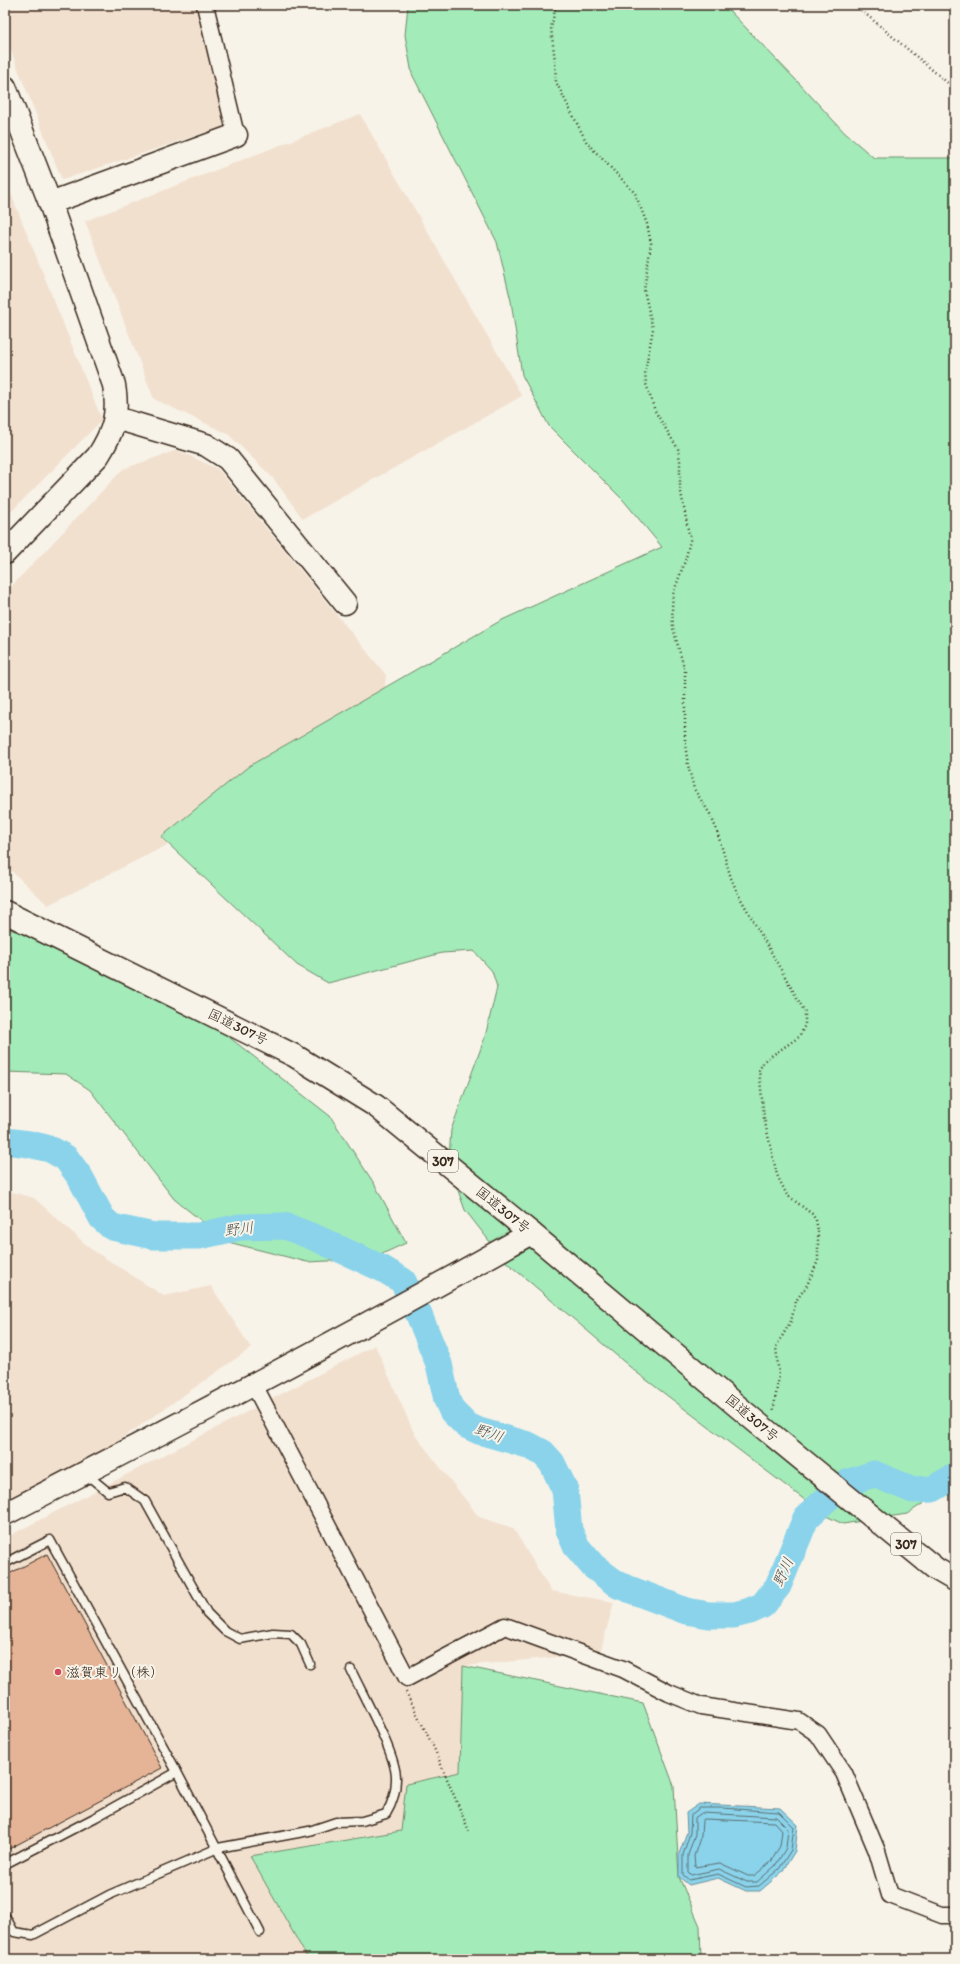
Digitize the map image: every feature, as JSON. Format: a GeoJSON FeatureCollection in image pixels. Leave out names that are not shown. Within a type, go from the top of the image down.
{"type":"FeatureCollection","features":[{"type":"Feature","properties":{"kind":"main road"},"geometry":{"type":"LineString","coordinates":[[5,87],[50,203],[114,385],[117,402],[116,418],[109,438],[98,456],[5,553]]}},
{"type":"Feature","properties":{"kind":"main road"},"geometry":{"type":"LineString","coordinates":[[50,203],[236,135]]}},
{"type":"Feature","properties":{"kind":"main road"},"geometry":{"type":"LineString","coordinates":[[116,418],[206,445],[228,459],[345,603]]}},
{"type":"Feature","properties":{"kind":"main road","name":"国道307号"},"geometry":{"type":"LineString","coordinates":[[5,912],[295,1056],[376,1106],[531,1233],[756,1422],[936,1569],[955,1580]]}},
{"type":"Feature","properties":{"kind":"main road"},"geometry":{"type":"LineString","coordinates":[[5,1514],[254,1385],[531,1233]]}},
{"type":"Feature","properties":{"kind":"street"},"geometry":{"type":"LineString","coordinates":[[205,5],[236,135]]}},
{"type":"Feature","properties":{"kind":"street"},"geometry":{"type":"LineString","coordinates":[[254,1385],[407,1678],[505,1626],[623,1669],[669,1693],[701,1706],[799,1721],[818,1734],[844,1773],[877,1851],[890,1895],[942,1915],[955,1915]]}},
{"type":"Feature","properties":{"kind":"lane"},"geometry":{"type":"LineString","coordinates":[[85,1473],[108,1492],[125,1487],[145,1501],[208,1613],[224,1631],[240,1639],[273,1633],[291,1634],[301,1644],[310,1664]]}},
{"type":"Feature","properties":{"kind":"lane"},"geometry":{"type":"LineString","coordinates":[[5,1563],[50,1540],[218,1848],[260,1932]]}},
{"type":"Feature","properties":{"kind":"lane"},"geometry":{"type":"LineString","coordinates":[[5,1916],[14,1932],[33,1934],[109,1895],[218,1848],[309,1831],[336,1822],[362,1821],[386,1814],[392,1803],[396,1778],[390,1751],[351,1670]]}},
{"type":"Feature","properties":{"kind":"lane"},"geometry":{"type":"LineString","coordinates":[[5,1864],[96,1817],[177,1772]]}},
{"type":"Feature","properties":{"kind":"path"},"geometry":{"type":"LineString","coordinates":[[556,5],[551,28],[556,82],[587,143],[635,193],[647,224],[651,243],[644,290],[653,329],[645,372],[646,384],[655,411],[678,449],[680,461],[680,487],[690,540],[686,558],[673,594],[672,607],[673,628],[685,671],[685,744],[691,779],[716,828],[731,878],[738,894],[805,1012],[806,1025],[799,1037],[764,1061],[759,1070],[764,1118],[777,1175],[787,1195],[812,1214],[816,1220],[818,1230],[818,1261],[807,1285],[796,1301],[789,1326],[776,1347],[779,1376],[776,1403],[771,1418]]}},
{"type":"Feature","properties":{"kind":"path"},"geometry":{"type":"LineString","coordinates":[[856,5],[955,89]]}},
{"type":"Feature","properties":{"kind":"path"},"geometry":{"type":"LineString","coordinates":[[407,1678],[404,1686],[434,1748],[469,1831]]}},
{"type":"Feature","properties":{"kind":"shaded area"},"geometry":{"type":"Polygon","coordinates":[[[5,5],[196,5],[225,126],[62,180],[5,36],[5,5]]]}},
{"type":"Feature","properties":{"kind":"shaded area"},"geometry":{"type":"Polygon","coordinates":[[[360,114],[522,396],[303,519],[273,478],[228,434],[154,399],[85,221],[360,114]]]}},
{"type":"Feature","properties":{"kind":"shaded area"},"geometry":{"type":"Polygon","coordinates":[[[5,179],[102,420],[5,518],[5,179]]]}},
{"type":"Feature","properties":{"kind":"shaded area"},"geometry":{"type":"Polygon","coordinates":[[[177,450],[218,469],[386,675],[383,705],[227,815],[48,905],[5,865],[5,593],[123,469],[177,450]]]}},
{"type":"Feature","properties":{"kind":"shaded area"},"geometry":{"type":"Polygon","coordinates":[[[5,1190],[34,1198],[91,1249],[164,1296],[211,1286],[251,1348],[74,1472],[5,1507],[5,1190]]]}},
{"type":"Feature","properties":{"kind":"shaded area"},"geometry":{"type":"Polygon","coordinates":[[[375,1345],[415,1435],[479,1517],[513,1528],[551,1591],[614,1602],[600,1653],[463,1666],[460,1772],[406,1784],[401,1831],[250,1856],[308,1959],[5,1959],[5,1538],[375,1345]]]}},
{"type":"Feature","properties":{"kind":"green space"},"geometry":{"type":"Polygon","coordinates":[[[408,5],[724,5],[845,133],[874,158],[955,158],[955,1479],[948,1487],[907,1514],[843,1524],[826,1516],[636,1372],[505,1261],[465,1210],[450,1168],[449,1157],[451,1130],[485,1037],[497,987],[492,971],[474,951],[442,953],[328,983],[297,965],[161,837],[249,766],[500,621],[662,547],[624,501],[549,426],[522,375],[511,301],[497,242],[412,74],[405,35],[408,5]]]}},
{"type":"Feature","properties":{"kind":"green space"},"geometry":{"type":"Polygon","coordinates":[[[5,928],[30,935],[207,1020],[330,1116],[375,1185],[406,1243],[371,1259],[307,1262],[228,1242],[174,1199],[90,1090],[66,1074],[5,1072],[5,928]]]}},
{"type":"Feature","properties":{"kind":"green space"},"geometry":{"type":"Polygon","coordinates":[[[463,1666],[643,1703],[674,1786],[679,1877],[700,1926],[701,1959],[308,1959],[250,1856],[401,1831],[406,1784],[460,1772],[463,1666]]]}},
{"type":"Feature","properties":{"kind":"water"},"geometry":{"type":"Polygon","coordinates":[[[699,1804],[780,1808],[798,1825],[795,1851],[782,1872],[760,1891],[746,1891],[718,1878],[689,1885],[679,1877],[679,1854],[687,1832],[686,1813],[699,1804]]]}},
{"type":"Feature","properties":{"kind":"building","name":"滋賀東リ（株）"},"geometry":{"type":"Polygon","coordinates":[[[47,1554],[162,1768],[5,1851],[5,1576],[47,1554]]]}},
{"type":"Feature","properties":{"kind":"waterway","name":"野川"},"geometry":{"type":"LineString","coordinates":[[5,1141],[29,1144],[50,1149],[66,1158],[80,1177],[102,1218],[112,1227],[154,1236],[199,1236],[240,1227],[285,1226],[316,1238],[383,1269],[403,1281],[439,1364],[447,1400],[452,1411],[466,1425],[479,1431],[528,1445],[543,1453],[552,1463],[565,1490],[569,1530],[576,1546],[593,1566],[618,1585],[686,1611],[709,1615],[734,1615],[750,1611],[763,1605],[778,1586],[806,1518],[832,1494],[849,1482],[874,1474],[913,1490],[933,1489],[955,1476]]}},
{"type":"Feature","properties":{"kind":"place","name":"滋賀東リ（株）"},"geometry":{"type":"Point","coordinates":[58,1672]}}]}
